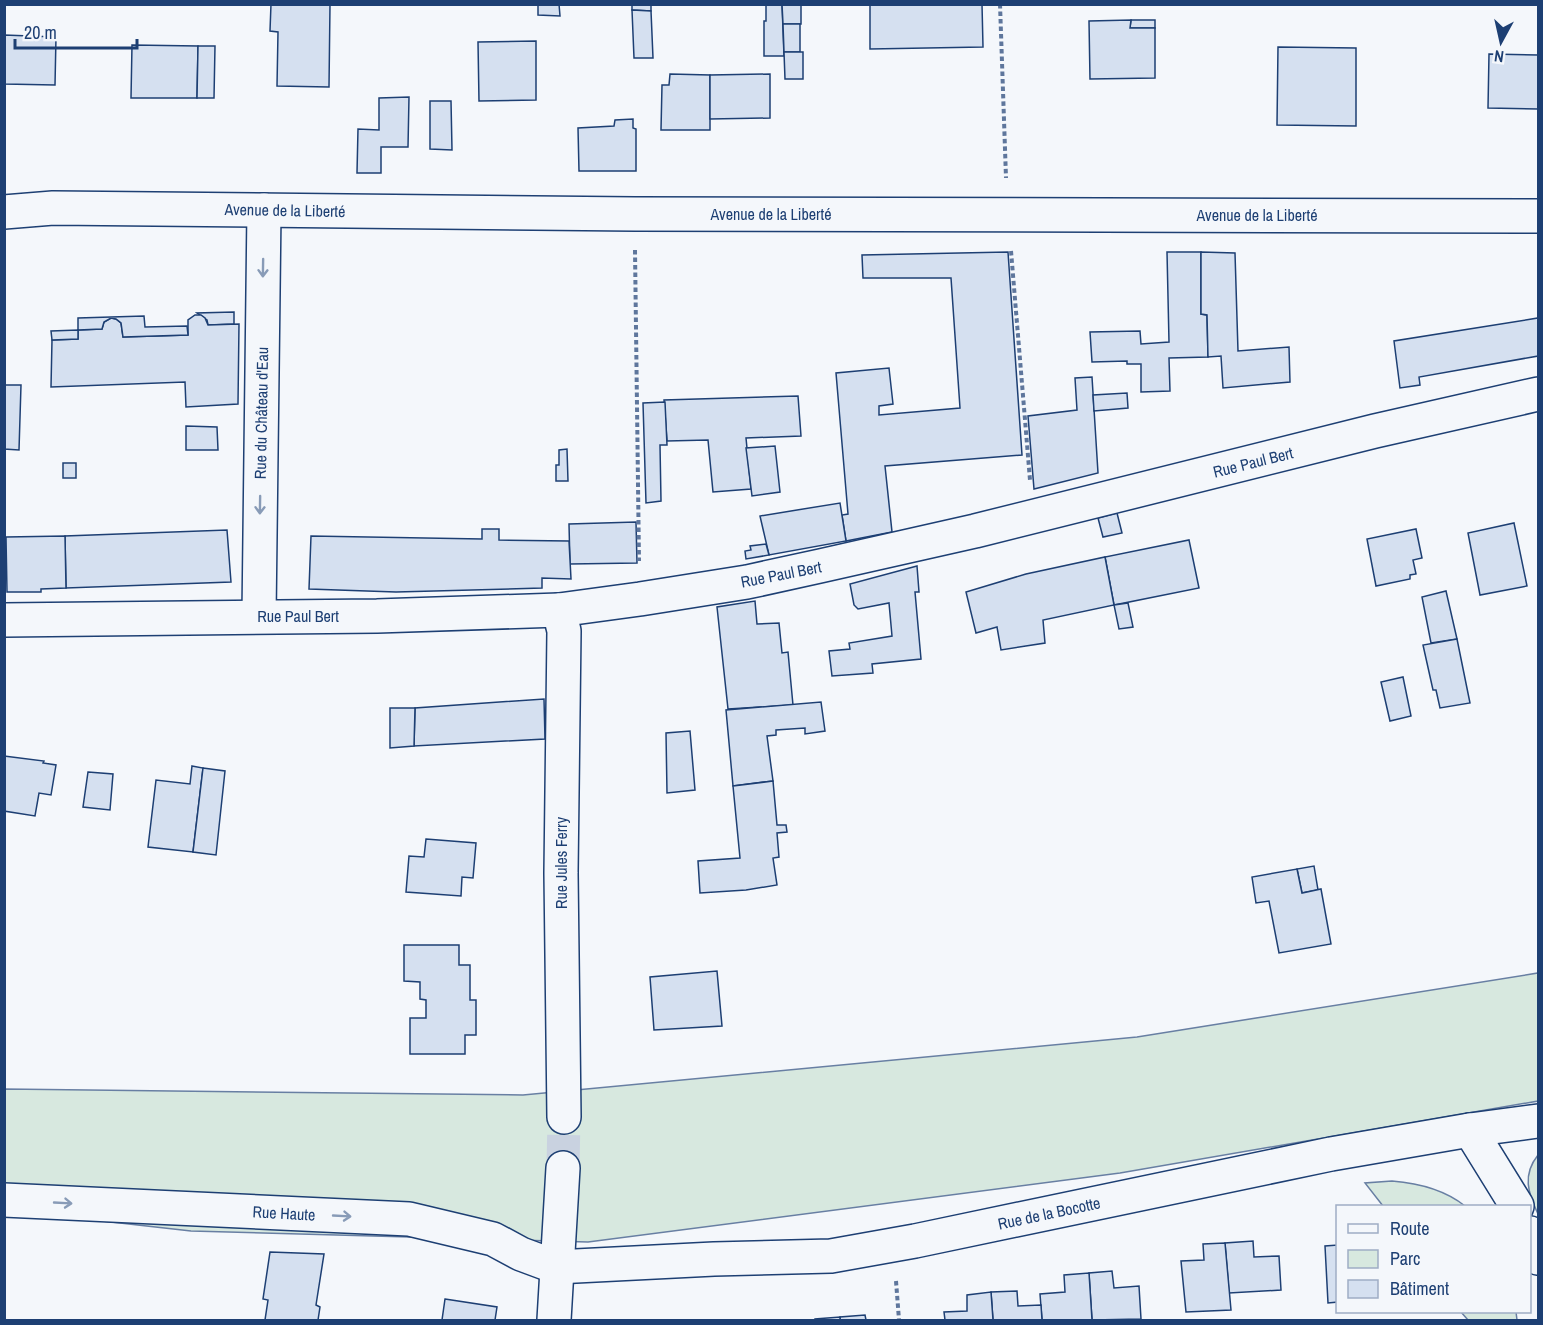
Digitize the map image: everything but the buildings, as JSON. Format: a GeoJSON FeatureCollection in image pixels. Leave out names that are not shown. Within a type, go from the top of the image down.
{"type":"FeatureCollection","features":[{"type":"Feature","properties":{"kind":"street","name":"Avenue de la Liberté"},"geometry":{"type":"LineString","coordinates":[[4,212],[53,208],[635,214],[1539,216]]}},
{"type":"Feature","properties":{"kind":"street","name":"Rue du Château d'Eau"},"geometry":{"type":"LineString","coordinates":[[259,616],[264,210]]}},
{"type":"Feature","properties":{"kind":"street","name":"Rue Paul Bert"},"geometry":{"type":"LineString","coordinates":[[4,620],[377,616],[559,610],[640,599],[747,582],[820,566],[1033,517],[1375,431],[1539,394]]}},
{"type":"Feature","properties":{"kind":"street","name":"Rue Jules Ferry"},"geometry":{"type":"LineString","coordinates":[[559,610],[564,631],[561,873],[564,1117]]}},
{"type":"Feature","properties":{"kind":"street","name":"Rue de la Bocotte"},"geometry":{"type":"LineString","coordinates":[[556,1267],[831,1256],[915,1241],[1330,1154],[1470,1130],[1539,1121]]}},
{"type":"Feature","properties":{"kind":"street"},"geometry":{"type":"LineString","coordinates":[[1470,1130],[1516,1205]]}},
{"type":"Feature","properties":{"kind":"street"},"geometry":{"type":"LineString","coordinates":[[554,1320],[562,1168]]}},
{"type":"Feature","properties":{"kind":"street","name":"Rue Haute"},"geometry":{"type":"LineString","coordinates":[[4,1200],[409,1219],[492,1239],[521,1254],[556,1267]]}},
{"type":"Feature","properties":{"kind":"street"},"geometry":{"type":"LineString","coordinates":[[1531,1236],[1539,1258]]}},
{"type":"Feature","properties":{"kind":"path"},"geometry":{"type":"LineString","coordinates":[[1000,4],[1008,214],[1033,517]]}},
{"type":"Feature","properties":{"kind":"path"},"geometry":{"type":"LineString","coordinates":[[635,214],[640,599]]}},
{"type":"Feature","properties":{"kind":"green space"},"geometry":{"type":"Polygon","coordinates":[[[1538,973],[1538,1101],[1120,1173],[588,1242],[191,1231],[5,1210],[5,1089],[523,1095],[1137,1037],[1538,973]]]}},
{"type":"Feature","properties":{"kind":"green space"},"geometry":{"type":"Polygon","coordinates":[[[1538,1155],[1538,1214],[1529,1191],[1528,1177],[1538,1155]]]}},
{"type":"Feature","properties":{"kind":"green space"},"geometry":{"type":"Polygon","coordinates":[[[1392,1181],[1430,1188],[1464,1205],[1382,1205],[1365,1183],[1392,1181]]]}},
{"type":"Feature","properties":{"kind":"green space"},"geometry":{"type":"Polygon","coordinates":[[[1462,1313],[1516,1313],[1517,1320],[1468,1320],[1462,1313]]]}},
{"type":"Feature","properties":{"kind":"tunnel"},"geometry":{"type":"LineString","coordinates":[[563,1168],[564,1117]]}}]}
